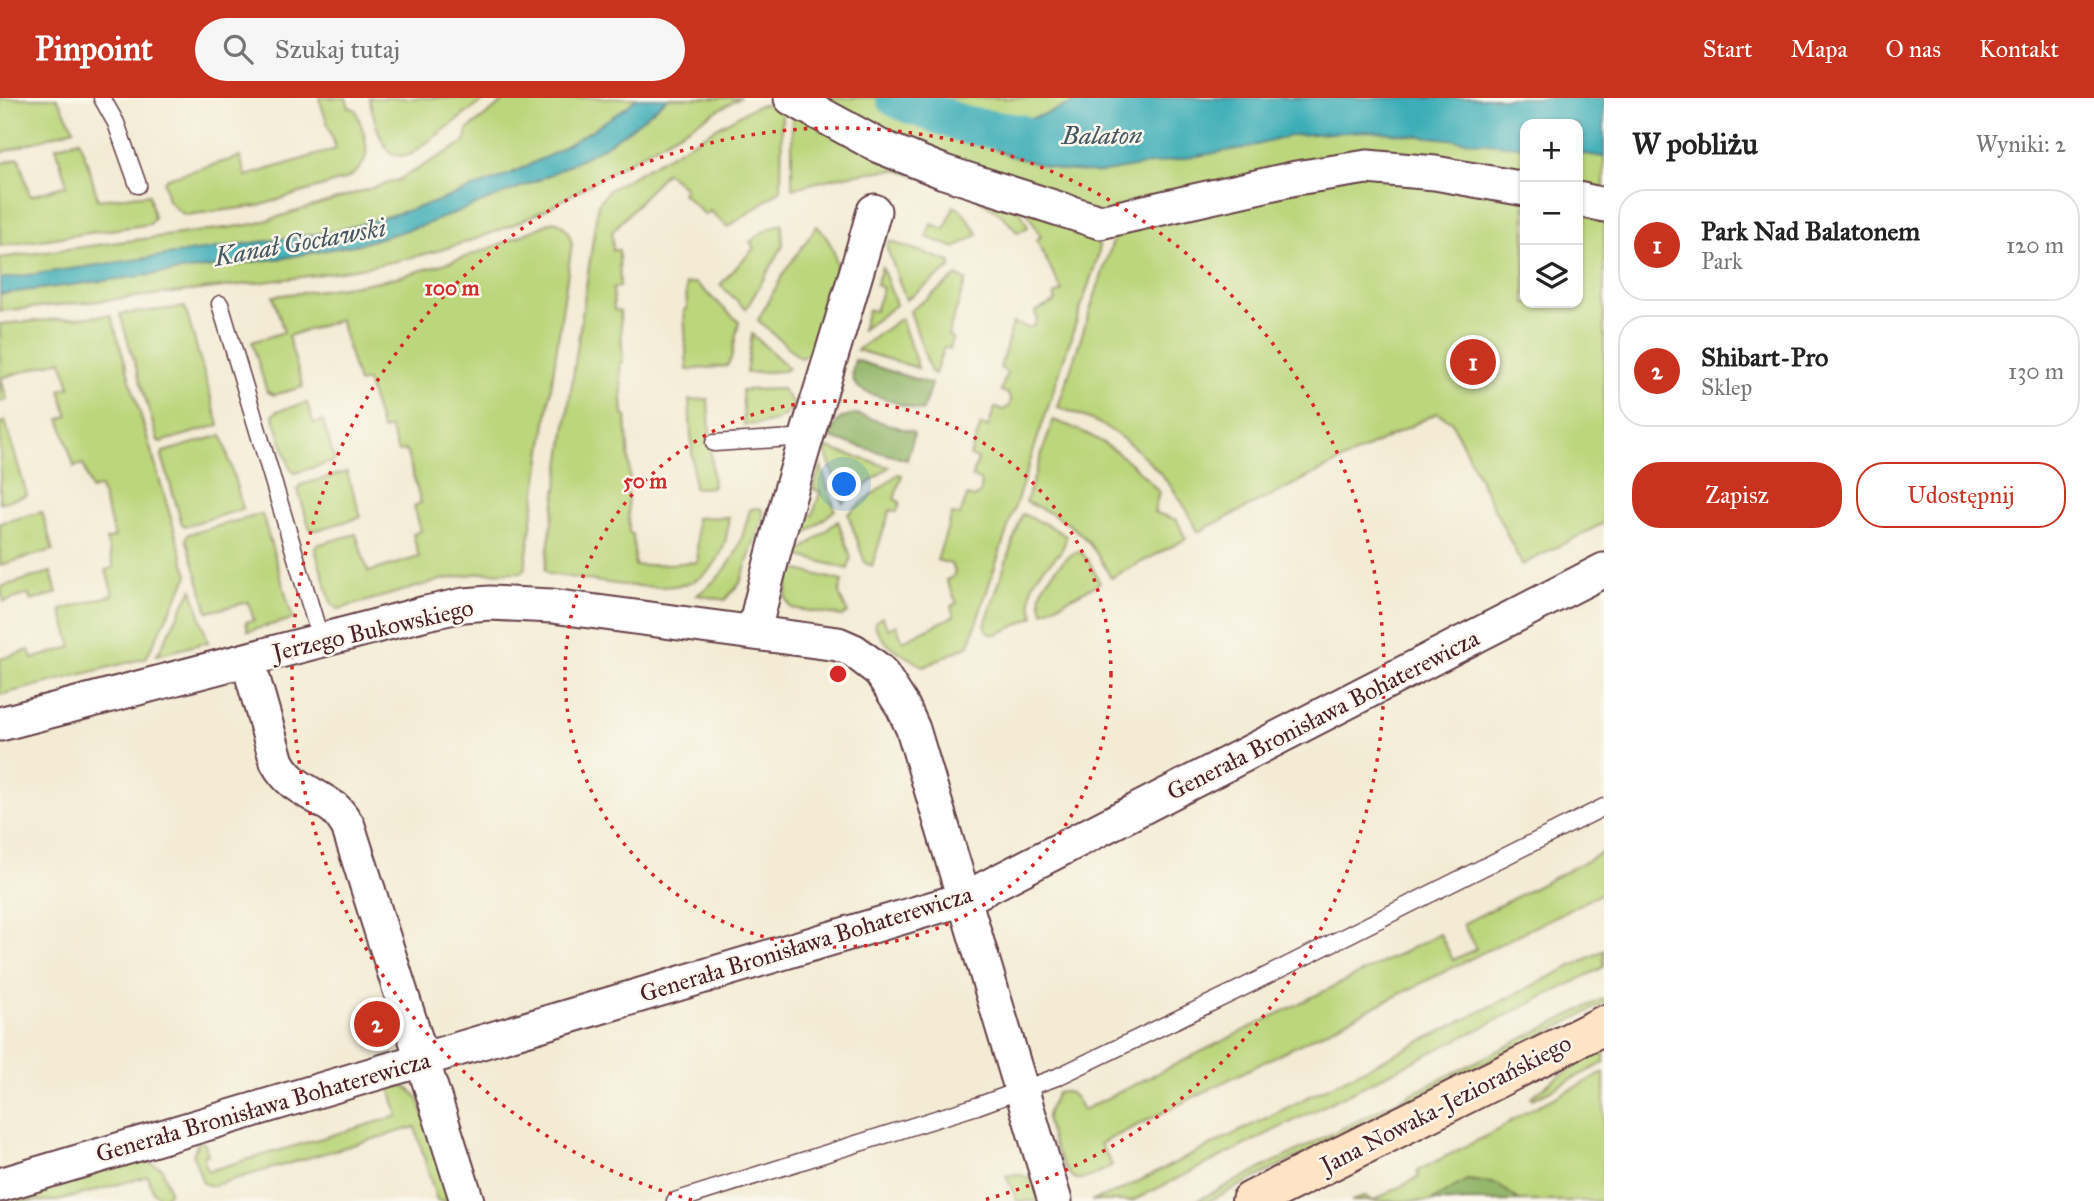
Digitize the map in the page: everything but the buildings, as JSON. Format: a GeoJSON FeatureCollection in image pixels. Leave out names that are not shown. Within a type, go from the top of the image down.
{"type":"FeatureCollection","features":[{"type":"Feature","properties":{"kind":"street"},"geometry":{"type":"LineString","coordinates":[[791,98],[879,146],[944,172],[1100,222],[1296,178],[1367,167],[1435,173],[1520,188]]}},
{"type":"Feature","properties":{"kind":"street"},"geometry":{"type":"LineString","coordinates":[[1583,199],[1604,205]]}},
{"type":"Feature","properties":{"kind":"street"},"geometry":{"type":"LineString","coordinates":[[754,632],[763,591],[874,211]]}},
{"type":"Feature","properties":{"kind":"street","name":"Generała Bronisława Bohaterewicza"},"geometry":{"type":"LineString","coordinates":[[0,1185],[964,899],[1604,570]]}},
{"type":"Feature","properties":{"kind":"street","name":"Jerzego Bukowskiego"},"geometry":{"type":"LineString","coordinates":[[0,724],[426,613],[490,603],[552,607],[754,632],[838,644],[854,651],[880,671],[903,707],[913,729],[1055,1201]]}},
{"type":"Feature","properties":{"kind":"street"},"geometry":{"type":"LineString","coordinates":[[248,661],[277,762],[283,773],[292,783],[335,809],[348,826],[467,1201]]}},
{"type":"Feature","properties":{"kind":"street","name":"Jana Nowaka-Jeziorańskiego"},"geometry":{"type":"LineString","coordinates":[[1251,1201],[1604,1025]]}},
{"type":"Feature","properties":{"kind":"lane"},"geometry":{"type":"LineString","coordinates":[[102,98],[116,123],[138,185]]}},
{"type":"Feature","properties":{"kind":"lane"},"geometry":{"type":"LineString","coordinates":[[220,304],[321,641]]}},
{"type":"Feature","properties":{"kind":"lane"},"geometry":{"type":"LineString","coordinates":[[714,443],[807,437]]}},
{"type":"Feature","properties":{"kind":"lane"},"geometry":{"type":"LineString","coordinates":[[675,1201],[1057,1077],[1604,807]]}},
{"type":"Feature","properties":{"kind":"green space"},"geometry":{"type":"Polygon","coordinates":[[[0,98],[57,98],[74,129],[0,153],[0,98]]]}},
{"type":"Feature","properties":{"kind":"green space"},"geometry":{"type":"Polygon","coordinates":[[[319,98],[346,98],[349,107],[356,110],[363,130],[366,157],[356,172],[346,179],[258,206],[186,215],[168,201],[164,182],[167,178],[240,157],[246,176],[336,149],[319,98]]]}},
{"type":"Feature","properties":{"kind":"green space"},"geometry":{"type":"Polygon","coordinates":[[[369,98],[487,98],[410,155],[397,156],[384,145],[369,98]]]}},
{"type":"Feature","properties":{"kind":"green space"},"geometry":{"type":"Polygon","coordinates":[[[508,98],[637,98],[592,130],[550,155],[510,174],[433,203],[337,231],[0,279],[0,258],[255,224],[398,180],[465,142],[467,130],[508,98]]]}},
{"type":"Feature","properties":{"kind":"green space"},"geometry":{"type":"Polygon","coordinates":[[[668,98],[739,98],[545,210],[473,240],[400,260],[325,274],[0,311],[0,294],[283,258],[360,244],[424,225],[541,179],[602,148],[668,98]]]}},
{"type":"Feature","properties":{"kind":"green space"},"geometry":{"type":"Polygon","coordinates":[[[770,98],[1604,98],[1604,523],[1522,565],[1451,421],[1437,413],[1198,532],[1170,486],[1133,447],[1099,423],[1058,407],[1114,238],[1096,227],[896,170],[844,176],[792,189],[792,111],[782,106],[781,190],[728,227],[710,211],[705,215],[682,193],[685,188],[666,172],[612,232],[613,250],[619,250],[620,287],[613,288],[614,310],[620,311],[623,415],[626,416],[630,481],[627,481],[629,533],[633,534],[635,566],[698,562],[696,518],[728,517],[723,549],[705,575],[685,584],[654,587],[549,574],[545,570],[598,204],[609,190],[750,109],[773,104],[781,106],[770,98]]]}},
{"type":"Feature","properties":{"kind":"green space"},"geometry":{"type":"Polygon","coordinates":[[[79,140],[98,200],[149,194],[154,218],[150,224],[0,246],[0,164],[19,158],[30,196],[67,185],[56,147],[79,140]]]}},
{"type":"Feature","properties":{"kind":"green space"},"geometry":{"type":"Polygon","coordinates":[[[977,198],[1017,204],[1028,227],[1018,233],[1003,216],[977,198]]]}},
{"type":"Feature","properties":{"kind":"green space"},"geometry":{"type":"Polygon","coordinates":[[[954,206],[962,211],[978,234],[955,248],[926,237],[931,224],[945,229],[954,206]]]}},
{"type":"Feature","properties":{"kind":"green space"},"geometry":{"type":"Polygon","coordinates":[[[1025,208],[1093,234],[1099,246],[1099,253],[969,645],[924,667],[886,643],[875,622],[882,617],[888,629],[896,625],[903,641],[954,616],[951,606],[957,603],[946,580],[953,577],[955,571],[951,564],[937,560],[952,514],[960,515],[967,496],[974,498],[981,490],[980,480],[972,477],[978,459],[970,456],[981,425],[988,427],[995,408],[1003,410],[1009,407],[1011,400],[1007,393],[1001,391],[1007,372],[1000,368],[1013,323],[1029,328],[1035,325],[1035,312],[1056,301],[1054,295],[1062,291],[1036,239],[1041,237],[1025,208]]]}},
{"type":"Feature","properties":{"kind":"green space"},"geometry":{"type":"Polygon","coordinates":[[[554,221],[566,229],[572,243],[525,568],[522,572],[479,573],[441,580],[339,609],[332,605],[316,545],[356,534],[368,572],[419,557],[413,534],[421,531],[414,506],[421,503],[406,450],[398,452],[390,428],[382,430],[367,381],[358,383],[340,320],[288,336],[303,387],[274,395],[267,392],[252,342],[284,332],[273,296],[360,284],[412,273],[484,250],[554,221]]]}},
{"type":"Feature","properties":{"kind":"green space"},"geometry":{"type":"Polygon","coordinates":[[[782,223],[783,246],[746,309],[720,285],[754,248],[750,242],[761,233],[782,223]]]}},
{"type":"Feature","properties":{"kind":"green space"},"geometry":{"type":"Polygon","coordinates":[[[817,226],[832,247],[836,271],[811,353],[800,358],[758,320],[785,271],[817,226]]]}},
{"type":"Feature","properties":{"kind":"green space"},"geometry":{"type":"Polygon","coordinates":[[[889,241],[951,262],[951,267],[906,300],[887,248],[889,241]]]}},
{"type":"Feature","properties":{"kind":"green space"},"geometry":{"type":"Polygon","coordinates":[[[882,267],[896,305],[862,330],[868,310],[875,311],[883,288],[876,285],[882,267]]]}},
{"type":"Feature","properties":{"kind":"green space"},"geometry":{"type":"Polygon","coordinates":[[[957,276],[966,280],[948,335],[953,338],[950,349],[944,347],[935,374],[931,372],[910,311],[957,276]]]}},
{"type":"Feature","properties":{"kind":"green space"},"geometry":{"type":"Polygon","coordinates":[[[696,283],[739,322],[727,366],[687,370],[684,310],[687,309],[686,284],[696,283]]]}},
{"type":"Feature","properties":{"kind":"green space"},"geometry":{"type":"Polygon","coordinates":[[[185,307],[219,425],[161,442],[158,441],[120,314],[185,307]]]}},
{"type":"Feature","properties":{"kind":"green space"},"geometry":{"type":"Polygon","coordinates":[[[111,315],[188,576],[146,658],[0,695],[0,659],[29,650],[32,659],[72,647],[61,610],[113,595],[106,570],[114,567],[106,540],[115,537],[100,487],[91,490],[83,464],[74,467],[60,419],[68,416],[60,390],[70,387],[62,360],[1,378],[7,400],[0,402],[0,324],[111,315]]]}},
{"type":"Feature","properties":{"kind":"green space"},"geometry":{"type":"Polygon","coordinates":[[[901,318],[918,368],[857,350],[901,318]]]}},
{"type":"Feature","properties":{"kind":"green space"},"geometry":{"type":"Polygon","coordinates":[[[752,334],[789,368],[784,371],[746,373],[752,334]]]}},
{"type":"Feature","properties":{"kind":"green space"},"geometry":{"type":"Polygon","coordinates":[[[855,360],[931,384],[923,410],[862,390],[852,376],[855,360]]]}},
{"type":"Feature","properties":{"kind":"green space"},"geometry":{"type":"Polygon","coordinates":[[[782,389],[794,405],[784,416],[772,422],[744,425],[742,390],[782,389]]]}},
{"type":"Feature","properties":{"kind":"green space"},"geometry":{"type":"Polygon","coordinates":[[[708,399],[713,487],[694,488],[689,400],[708,399]]]}},
{"type":"Feature","properties":{"kind":"green space"},"geometry":{"type":"Polygon","coordinates":[[[307,403],[314,424],[323,421],[335,461],[295,473],[291,470],[273,415],[277,411],[307,403]]]}},
{"type":"Feature","properties":{"kind":"green space"},"geometry":{"type":"Polygon","coordinates":[[[856,414],[913,432],[907,460],[830,438],[838,420],[856,414]]]}},
{"type":"Feature","properties":{"kind":"green space"},"geometry":{"type":"Polygon","coordinates":[[[1053,420],[1098,440],[1124,457],[1159,492],[1154,512],[1177,520],[1186,539],[1111,578],[1095,551],[1077,531],[1055,515],[1026,502],[1053,420]]]}},
{"type":"Feature","properties":{"kind":"green space"},"geometry":{"type":"Polygon","coordinates":[[[5,421],[27,495],[0,503],[0,423],[5,421]]]}},
{"type":"Feature","properties":{"kind":"green space"},"geometry":{"type":"Polygon","coordinates":[[[222,435],[243,509],[185,526],[182,524],[163,452],[222,435]]]}},
{"type":"Feature","properties":{"kind":"green space"},"geometry":{"type":"Polygon","coordinates":[[[824,447],[889,467],[843,503],[824,447]]]}},
{"type":"Feature","properties":{"kind":"green space"},"geometry":{"type":"Polygon","coordinates":[[[821,466],[835,510],[799,539],[806,514],[813,515],[820,492],[813,489],[821,466]]]}},
{"type":"Feature","properties":{"kind":"green space"},"geometry":{"type":"Polygon","coordinates":[[[347,472],[361,517],[317,530],[310,529],[298,490],[300,485],[347,472]]]}},
{"type":"Feature","properties":{"kind":"green space"},"geometry":{"type":"Polygon","coordinates":[[[898,474],[902,475],[894,499],[900,502],[897,512],[890,510],[872,566],[865,563],[848,514],[898,474]]]}},
{"type":"Feature","properties":{"kind":"green space"},"geometry":{"type":"Polygon","coordinates":[[[760,508],[763,517],[740,583],[725,600],[697,595],[727,568],[738,548],[750,509],[760,508]]]}},
{"type":"Feature","properties":{"kind":"green space"},"geometry":{"type":"Polygon","coordinates":[[[42,512],[53,550],[0,565],[0,523],[42,512]]]}},
{"type":"Feature","properties":{"kind":"green space"},"geometry":{"type":"Polygon","coordinates":[[[262,514],[293,619],[248,631],[246,622],[254,620],[248,602],[208,612],[186,538],[188,534],[262,514]]]}},
{"type":"Feature","properties":{"kind":"green space"},"geometry":{"type":"Polygon","coordinates":[[[1022,514],[1066,536],[1058,555],[1037,576],[1032,586],[1034,617],[998,634],[991,634],[987,632],[985,625],[1022,514]]]}},
{"type":"Feature","properties":{"kind":"green space"},"geometry":{"type":"Polygon","coordinates":[[[838,521],[851,557],[848,569],[796,555],[838,521]]]}},
{"type":"Feature","properties":{"kind":"green space"},"geometry":{"type":"Polygon","coordinates":[[[1080,551],[1089,561],[1100,583],[1043,612],[1040,598],[1044,585],[1064,561],[1080,551]]]}},
{"type":"Feature","properties":{"kind":"green space"},"geometry":{"type":"Polygon","coordinates":[[[790,568],[842,581],[839,594],[848,613],[842,616],[791,608],[786,598],[790,568]]]}},
{"type":"Feature","properties":{"kind":"green space"},"geometry":{"type":"Polygon","coordinates":[[[51,572],[57,593],[31,601],[28,594],[4,602],[0,587],[51,572]]]}},
{"type":"Feature","properties":{"kind":"green space"},"geometry":{"type":"Polygon","coordinates":[[[192,589],[208,642],[157,655],[192,589]]]}},
{"type":"Feature","properties":{"kind":"green space"},"geometry":{"type":"Polygon","coordinates":[[[1604,852],[1604,892],[1100,1144],[1112,1165],[1095,1175],[1077,1179],[1062,1162],[1047,1123],[1050,1107],[1057,1093],[1071,1093],[1083,1110],[1440,934],[1453,960],[1476,949],[1463,924],[1604,852]]]}},
{"type":"Feature","properties":{"kind":"green space"},"geometry":{"type":"Polygon","coordinates":[[[1604,950],[1604,967],[1132,1201],[1091,1201],[1117,1192],[1604,950]]]}},
{"type":"Feature","properties":{"kind":"green space"},"geometry":{"type":"Polygon","coordinates":[[[1604,998],[1604,1004],[1209,1201],[1196,1201],[1604,998]]]}},
{"type":"Feature","properties":{"kind":"green space"},"geometry":{"type":"Polygon","coordinates":[[[1604,1051],[1604,1063],[1533,1099],[1531,1097],[1577,1066],[1575,1063],[1604,1051]]]}},
{"type":"Feature","properties":{"kind":"green space"},"geometry":{"type":"Polygon","coordinates":[[[1604,1073],[1604,1201],[1520,1201],[1497,1184],[1467,1180],[1431,1201],[1373,1201],[1419,1177],[1417,1171],[1496,1131],[1525,1112],[1604,1073]]]}},
{"type":"Feature","properties":{"kind":"green space"},"geometry":{"type":"Polygon","coordinates":[[[395,1083],[408,1089],[419,1100],[451,1201],[437,1201],[415,1127],[211,1186],[203,1183],[193,1154],[199,1140],[205,1144],[208,1155],[203,1156],[208,1171],[398,1116],[389,1084],[395,1083]]]}},
{"type":"Feature","properties":{"kind":"green space"},"geometry":{"type":"Polygon","coordinates":[[[141,1159],[162,1168],[169,1193],[162,1199],[153,1192],[148,1176],[58,1201],[18,1201],[16,1197],[141,1159]]]}},
{"type":"Feature","properties":{"kind":"green space"},"geometry":{"type":"Polygon","coordinates":[[[1016,1174],[1035,1182],[1044,1201],[1017,1201],[1006,1176],[1016,1174]]]}},
{"type":"Feature","properties":{"kind":"green space"},"geometry":{"type":"Polygon","coordinates":[[[1467,1180],[1497,1184],[1520,1201],[1431,1201],[1467,1180]]]}},
{"type":"Feature","properties":{"kind":"green space"},"geometry":{"type":"Polygon","coordinates":[[[1365,1197],[1373,1201],[1351,1201],[1365,1197]]]}},
{"type":"Feature","properties":{"kind":"water","name":"Kanał Gocławski"},"geometry":{"type":"Polygon","coordinates":[[[637,98],[668,98],[602,148],[541,179],[424,225],[359,244],[283,258],[0,294],[0,279],[337,231],[433,203],[510,174],[550,155],[592,130],[637,98]]]}},
{"type":"Feature","properties":{"kind":"water","name":"Balaton"},"geometry":{"type":"Polygon","coordinates":[[[1082,98],[1604,98],[1604,157],[1583,154],[1583,119],[1520,119],[1520,146],[1371,131],[1294,135],[1249,147],[1099,173],[1060,170],[1007,155],[973,137],[968,126],[973,121],[1018,121],[1054,111],[1082,98]]]}},
{"type":"Feature","properties":{"kind":"waterway"},"geometry":{"type":"LineString","coordinates":[[895,98],[968,126],[1020,133]]}},
{"type":"Feature","properties":{"kind":"place","name":"Park Nad Balatonem"},"geometry":{"type":"Point","coordinates":[1473,362]}},
{"type":"Feature","properties":{"kind":"place","name":"Shibart-Pro"},"geometry":{"type":"Point","coordinates":[377,1024]}}]}
